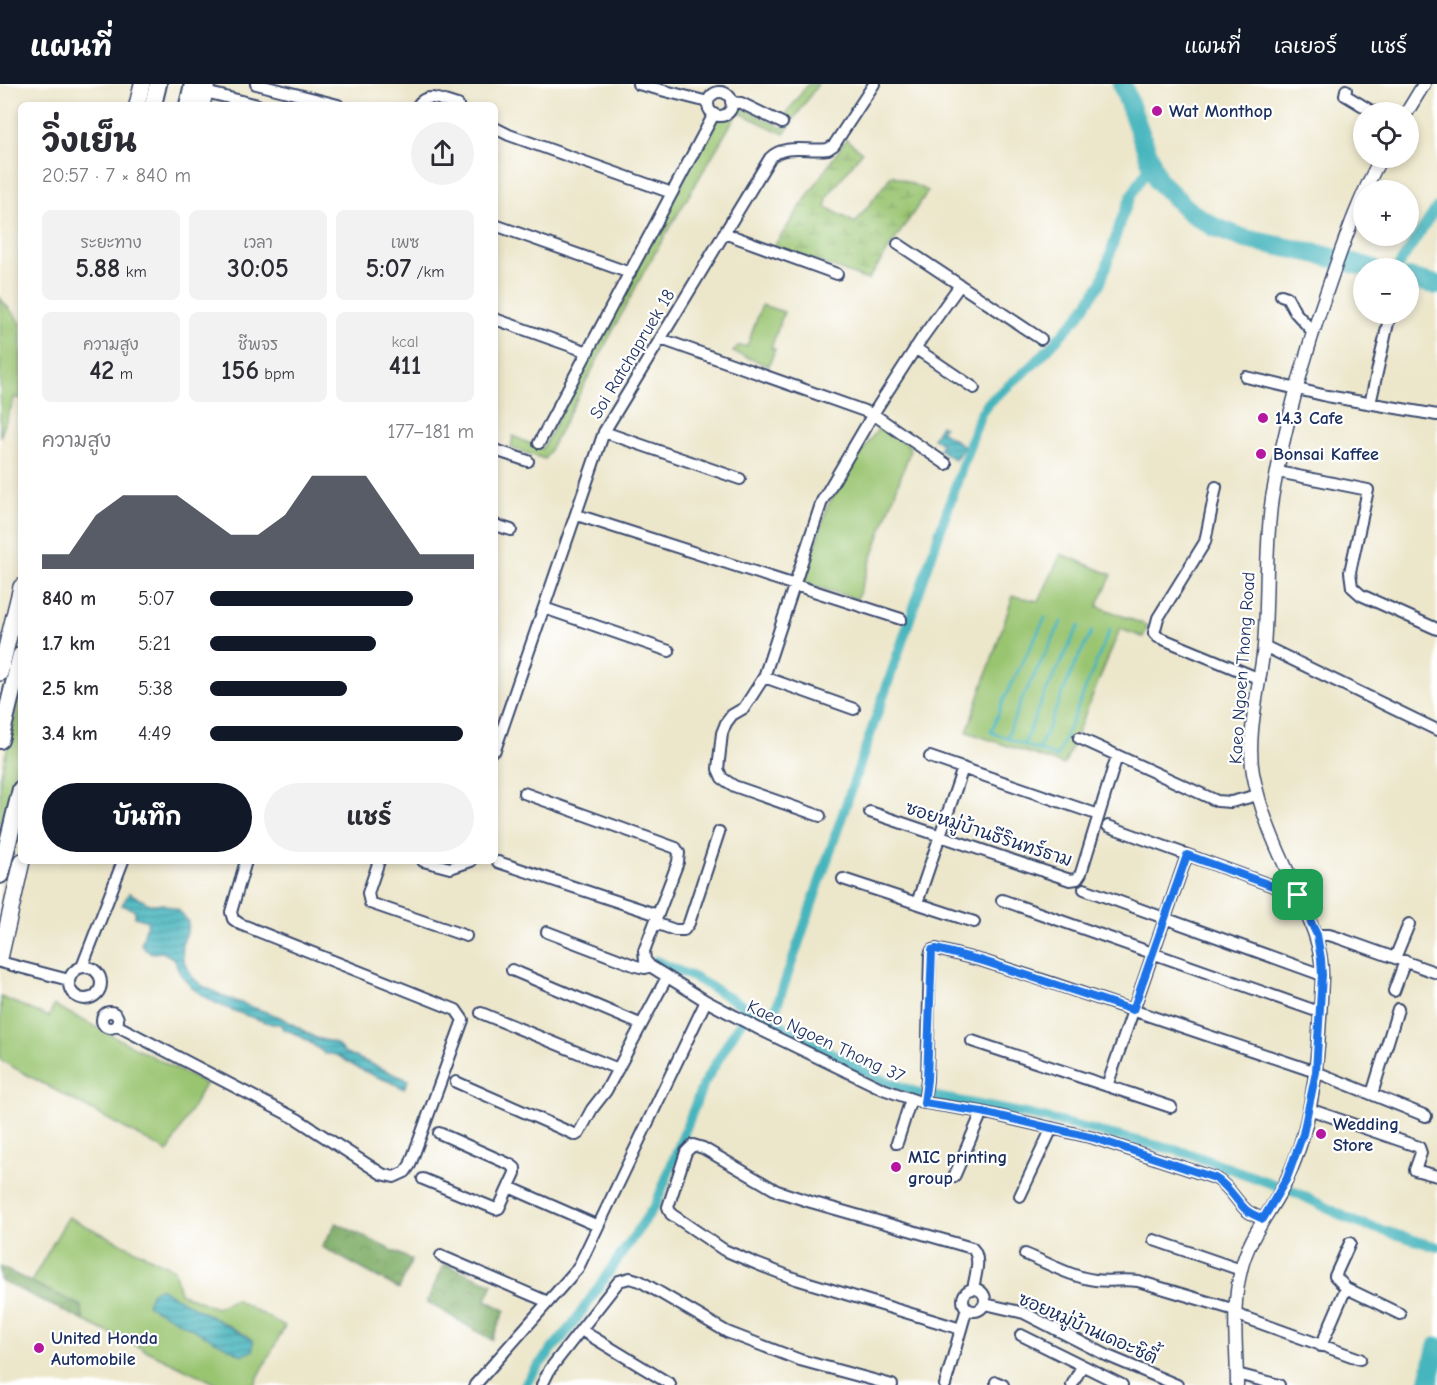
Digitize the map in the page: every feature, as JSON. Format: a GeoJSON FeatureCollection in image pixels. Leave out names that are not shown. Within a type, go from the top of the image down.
{"type":"FeatureCollection","features":[{"type":"Feature","properties":{"kind":"main road"},"geometry":{"type":"LineString","coordinates":[[138,102],[142,84]]}},
{"type":"Feature","properties":{"kind":"main road"},"geometry":{"type":"LineString","coordinates":[[154,102],[158,84]]}},
{"type":"Feature","properties":{"kind":"main road"},"geometry":{"type":"LineString","coordinates":[[191,102],[202,91]]}},
{"type":"Feature","properties":{"kind":"main road"},"geometry":{"type":"LineString","coordinates":[[0,673],[18,599]]}},
{"type":"Feature","properties":{"kind":"main road"},"geometry":{"type":"LineString","coordinates":[[0,740],[18,667]]}},
{"type":"Feature","properties":{"kind":"main road"},"geometry":{"type":"LineString","coordinates":[[0,875],[18,801]]}},
{"type":"Feature","properties":{"kind":"main road"},"geometry":{"type":"LineString","coordinates":[[0,960],[21,864]]}},
{"type":"Feature","properties":{"kind":"street"},"geometry":{"type":"LineString","coordinates":[[256,84],[307,101]]}},
{"type":"Feature","properties":{"kind":"street"},"geometry":{"type":"LineString","coordinates":[[638,84],[708,102]]}},
{"type":"Feature","properties":{"kind":"street","name":"Soi Ratchapruek 18"},"geometry":{"type":"LineString","coordinates":[[498,741],[604,432],[628,388],[661,339],[775,153],[786,149],[828,149],[834,145],[874,84]]}},
{"type":"Feature","properties":{"kind":"street"},"geometry":{"type":"LineString","coordinates":[[1413,102],[1424,84]]}},
{"type":"Feature","properties":{"kind":"street"},"geometry":{"type":"LineString","coordinates":[[1346,90],[1345,95],[1357,102]]}},
{"type":"Feature","properties":{"kind":"street"},"geometry":{"type":"LineString","coordinates":[[202,91],[246,102]]}},
{"type":"Feature","properties":{"kind":"street"},"geometry":{"type":"LineString","coordinates":[[727,93],[731,108],[727,114],[719,116],[709,110],[708,102],[715,93],[727,93],[741,103],[782,123]]}},
{"type":"Feature","properties":{"kind":"street"},"geometry":{"type":"LineString","coordinates":[[420,102],[428,97],[447,102]]}},
{"type":"Feature","properties":{"kind":"street"},"geometry":{"type":"LineString","coordinates":[[539,443],[714,114]]}},
{"type":"Feature","properties":{"kind":"street"},"geometry":{"type":"LineString","coordinates":[[498,130],[672,193]]}},
{"type":"Feature","properties":{"kind":"street","name":"Kaeo Ngoen Thong Road"},"geometry":{"type":"LineString","coordinates":[[1237,1379],[1235,1312],[1241,1269],[1249,1242],[1287,1178],[1310,1109],[1316,1072],[1322,975],[1317,935],[1278,850],[1257,795],[1252,769],[1252,743],[1264,646],[1272,499],[1295,388],[1354,212],[1376,168]]}},
{"type":"Feature","properties":{"kind":"street"},"geometry":{"type":"LineString","coordinates":[[498,226],[630,273]]}},
{"type":"Feature","properties":{"kind":"street"},"geometry":{"type":"LineString","coordinates":[[724,233],[837,274]]}},
{"type":"Feature","properties":{"kind":"street"},"geometry":{"type":"LineString","coordinates":[[898,244],[1041,339]]}},
{"type":"Feature","properties":{"kind":"street"},"geometry":{"type":"LineString","coordinates":[[820,816],[734,786],[722,778],[718,769],[718,756],[726,723],[732,715],[744,708],[764,677],[822,501],[915,348],[960,285]]}},
{"type":"Feature","properties":{"kind":"street"},"geometry":{"type":"LineString","coordinates":[[1281,295],[1287,297],[1295,312],[1313,332]]}},
{"type":"Feature","properties":{"kind":"street"},"geometry":{"type":"LineString","coordinates":[[498,320],[588,352]]}},
{"type":"Feature","properties":{"kind":"street"},"geometry":{"type":"LineString","coordinates":[[1370,404],[1388,324]]}},
{"type":"Feature","properties":{"kind":"street"},"geometry":{"type":"LineString","coordinates":[[661,339],[873,414],[946,464]]}},
{"type":"Feature","properties":{"kind":"street"},"geometry":{"type":"LineString","coordinates":[[915,348],[974,388]]}},
{"type":"Feature","properties":{"kind":"street"},"geometry":{"type":"LineString","coordinates":[[1246,377],[1370,404],[1437,415]]}},
{"type":"Feature","properties":{"kind":"street"},"geometry":{"type":"LineString","coordinates":[[604,432],[740,479]]}},
{"type":"Feature","properties":{"kind":"street"},"geometry":{"type":"LineString","coordinates":[[498,451],[528,461]]}},
{"type":"Feature","properties":{"kind":"street"},"geometry":{"type":"LineString","coordinates":[[1278,472],[1368,490],[1350,572],[1352,587],[1361,595],[1437,629]]}},
{"type":"Feature","properties":{"kind":"street"},"geometry":{"type":"LineString","coordinates":[[1216,487],[1205,542],[1158,618],[1154,633],[1158,637],[1260,679]]}},
{"type":"Feature","properties":{"kind":"street"},"geometry":{"type":"LineString","coordinates":[[577,515],[901,619]]}},
{"type":"Feature","properties":{"kind":"street"},"geometry":{"type":"LineString","coordinates":[[498,526],[511,530]]}},
{"type":"Feature","properties":{"kind":"street"},"geometry":{"type":"LineString","coordinates":[[544,608],[669,651]]}},
{"type":"Feature","properties":{"kind":"street"},"geometry":{"type":"LineString","coordinates":[[1264,646],[1437,730]]}},
{"type":"Feature","properties":{"kind":"street"},"geometry":{"type":"LineString","coordinates":[[764,677],[800,692],[854,709]]}},
{"type":"Feature","properties":{"kind":"street"},"geometry":{"type":"LineString","coordinates":[[1079,738],[1217,801],[1231,802],[1257,795]]}},
{"type":"Feature","properties":{"kind":"street","name":"ซอยหมู่บ้านธีรินทร์ธาม"},"geometry":{"type":"LineString","coordinates":[[870,812],[1070,880],[1077,879],[1081,873],[1117,756]]}},
{"type":"Feature","properties":{"kind":"street"},"geometry":{"type":"LineString","coordinates":[[930,757],[1099,815]]}},
{"type":"Feature","properties":{"kind":"street"},"geometry":{"type":"LineString","coordinates":[[917,903],[963,768]]}},
{"type":"Feature","properties":{"kind":"street"},"geometry":{"type":"LineString","coordinates":[[524,793],[676,848],[679,853],[678,862],[644,951],[645,960],[650,966]]}},
{"type":"Feature","properties":{"kind":"street"},"geometry":{"type":"LineString","coordinates":[[1108,826],[1298,895]]}},
{"type":"Feature","properties":{"kind":"street"},"geometry":{"type":"LineString","coordinates":[[498,862],[657,919],[675,930],[684,930],[689,923],[719,832]]}},
{"type":"Feature","properties":{"kind":"street"},"geometry":{"type":"LineString","coordinates":[[1107,1086],[1187,855]]}},
{"type":"Feature","properties":{"kind":"street"},"geometry":{"type":"LineString","coordinates":[[82,967],[122,864]]}},
{"type":"Feature","properties":{"kind":"street"},"geometry":{"type":"LineString","coordinates":[[92,998],[105,1013],[115,1013],[118,1018],[116,1025],[297,1119],[382,1174],[394,1177],[405,1172],[410,1165],[463,1020],[461,1014],[456,1010],[240,924],[233,919],[231,912],[245,864]]}},
{"type":"Feature","properties":{"kind":"street"},"geometry":{"type":"LineString","coordinates":[[378,864],[368,892],[370,903],[466,936]]}},
{"type":"Feature","properties":{"kind":"street"},"geometry":{"type":"LineString","coordinates":[[435,864],[450,868],[462,864]]}},
{"type":"Feature","properties":{"kind":"street"},"geometry":{"type":"LineString","coordinates":[[843,879],[974,922]]}},
{"type":"Feature","properties":{"kind":"street"},"geometry":{"type":"LineString","coordinates":[[1084,889],[1322,975]]}},
{"type":"Feature","properties":{"kind":"street"},"geometry":{"type":"LineString","coordinates":[[1002,900],[1319,1012]]}},
{"type":"Feature","properties":{"kind":"street"},"geometry":{"type":"LineString","coordinates":[[1394,991],[1408,924]]}},
{"type":"Feature","properties":{"kind":"street","name":"Kaeo Ngoen Thong 37"},"geometry":{"type":"LineString","coordinates":[[547,932],[636,966],[645,968],[650,966],[706,1001],[883,1089],[911,1099],[982,1112],[1094,1138],[1215,1178],[1231,1190],[1244,1208],[1263,1219]]}},
{"type":"Feature","properties":{"kind":"street"},"geometry":{"type":"LineString","coordinates":[[1317,935],[1329,935],[1437,973]]}},
{"type":"Feature","properties":{"kind":"street"},"geometry":{"type":"LineString","coordinates":[[924,1102],[927,1080],[930,954],[933,949],[983,961],[1133,1010],[1316,1072],[1426,1116]]}},
{"type":"Feature","properties":{"kind":"street"},"geometry":{"type":"LineString","coordinates":[[0,960],[69,980]]}},
{"type":"Feature","properties":{"kind":"street"},"geometry":{"type":"LineString","coordinates":[[82,967],[88,967],[97,971],[102,981],[100,991],[87,1000],[76,996],[69,987],[69,980],[73,972],[82,967]]}},
{"type":"Feature","properties":{"kind":"street"},"geometry":{"type":"LineString","coordinates":[[512,970],[640,1024]]}},
{"type":"Feature","properties":{"kind":"street"},"geometry":{"type":"LineString","coordinates":[[456,1082],[576,1135],[606,1091],[667,976]]}},
{"type":"Feature","properties":{"kind":"street"},"geometry":{"type":"LineString","coordinates":[[475,1385],[578,1268],[706,1001]]}},
{"type":"Feature","properties":{"kind":"street"},"geometry":{"type":"LineString","coordinates":[[1372,1094],[1398,1010]]}},
{"type":"Feature","properties":{"kind":"street"},"geometry":{"type":"LineString","coordinates":[[481,1013],[618,1069]]}},
{"type":"Feature","properties":{"kind":"street"},"geometry":{"type":"LineString","coordinates":[[972,1041],[1171,1107]]}},
{"type":"Feature","properties":{"kind":"street"},"geometry":{"type":"LineString","coordinates":[[897,1143],[911,1099]]}},
{"type":"Feature","properties":{"kind":"street"},"geometry":{"type":"LineString","coordinates":[[1310,1109],[1419,1147],[1421,1153],[1415,1170],[1437,1176]]}},
{"type":"Feature","properties":{"kind":"street"},"geometry":{"type":"LineString","coordinates":[[954,1177],[982,1112]]}},
{"type":"Feature","properties":{"kind":"street"},"geometry":{"type":"LineString","coordinates":[[1020,1196],[1052,1128]]}},
{"type":"Feature","properties":{"kind":"street"},"geometry":{"type":"LineString","coordinates":[[423,1179],[493,1209],[500,1208],[515,1173],[514,1168],[510,1165],[439,1133]]}},
{"type":"Feature","properties":{"kind":"street"},"geometry":{"type":"LineString","coordinates":[[962,1329],[796,1279],[724,1250],[671,1214],[668,1207],[686,1152],[693,1145],[703,1148],[777,1191],[972,1248],[977,1260],[973,1289]]}},
{"type":"Feature","properties":{"kind":"street"},"geometry":{"type":"LineString","coordinates":[[509,1186],[598,1226]]}},
{"type":"Feature","properties":{"kind":"street"},"geometry":{"type":"LineString","coordinates":[[1154,1240],[1241,1269]]}},
{"type":"Feature","properties":{"kind":"street"},"geometry":{"type":"LineString","coordinates":[[1350,1243],[1335,1276],[1346,1288],[1400,1314]]}},
{"type":"Feature","properties":{"kind":"street"},"geometry":{"type":"LineString","coordinates":[[1025,1254],[1082,1278],[1138,1281],[1235,1312],[1360,1359]]}},
{"type":"Feature","properties":{"kind":"street"},"geometry":{"type":"LineString","coordinates":[[441,1256],[548,1302]]}},
{"type":"Feature","properties":{"kind":"street"},"geometry":{"type":"LineString","coordinates":[[542,1385],[550,1369],[619,1281],[630,1278],[640,1281],[727,1332],[800,1360],[892,1385]]}},
{"type":"Feature","properties":{"kind":"street"},"geometry":{"type":"LineString","coordinates":[[1322,1346],[1346,1288]]}},
{"type":"Feature","properties":{"kind":"street"},"geometry":{"type":"LineString","coordinates":[[945,1385],[967,1308],[963,1299],[966,1292],[973,1289],[983,1293],[985,1304]]}},
{"type":"Feature","properties":{"kind":"street","name":"ซอยหมู่บ้านเดอะซิตี้"},"geometry":{"type":"LineString","coordinates":[[967,1308],[977,1311],[985,1304],[1024,1313],[1108,1356],[1177,1385]]}},
{"type":"Feature","properties":{"kind":"street"},"geometry":{"type":"LineString","coordinates":[[581,1329],[670,1384]]}},
{"type":"Feature","properties":{"kind":"street"},"geometry":{"type":"LineString","coordinates":[[1021,1335],[1122,1385]]}},
{"type":"Feature","properties":{"kind":"street"},"geometry":{"type":"LineString","coordinates":[[1072,1385],[1082,1366]]}},
{"type":"Feature","properties":{"kind":"street"},"geometry":{"type":"LineString","coordinates":[[1237,1379],[1279,1385]]}},
{"type":"Feature","properties":{"kind":"green space"},"geometry":{"type":"Polygon","coordinates":[[[808,84],[818,84],[784,134],[738,112],[646,268],[545,459],[511,448],[513,436],[542,449],[716,119],[725,117],[739,106],[782,128],[787,121],[783,118],[808,84]]]}},
{"type":"Feature","properties":{"kind":"green space"},"geometry":{"type":"Polygon","coordinates":[[[846,139],[862,152],[827,197],[826,207],[855,223],[892,175],[928,191],[868,280],[774,246],[846,139]]]}},
{"type":"Feature","properties":{"kind":"green space"},"geometry":{"type":"Polygon","coordinates":[[[0,298],[18,319],[18,398],[15,397],[0,437],[0,298]]]}},
{"type":"Feature","properties":{"kind":"green space"},"geometry":{"type":"Polygon","coordinates":[[[762,305],[784,312],[771,348],[775,349],[769,366],[733,352],[738,346],[747,346],[762,305]]]}},
{"type":"Feature","properties":{"kind":"green space"},"geometry":{"type":"Polygon","coordinates":[[[880,426],[908,444],[910,451],[857,599],[804,583],[827,507],[848,471],[880,426]]]}},
{"type":"Feature","properties":{"kind":"green space"},"geometry":{"type":"Polygon","coordinates":[[[1061,554],[1112,575],[1097,606],[1148,626],[1143,637],[1120,629],[1064,765],[967,732],[1013,596],[1039,601],[1061,554]]]}},
{"type":"Feature","properties":{"kind":"green space"},"geometry":{"type":"Polygon","coordinates":[[[18,706],[18,761],[0,834],[0,777],[18,706]]]}},
{"type":"Feature","properties":{"kind":"green space"},"geometry":{"type":"Polygon","coordinates":[[[1,997],[49,1017],[54,1005],[205,1084],[168,1152],[0,1060],[1,997]]]}},
{"type":"Feature","properties":{"kind":"green space"},"geometry":{"type":"Polygon","coordinates":[[[68,1217],[174,1269],[180,1293],[216,1308],[235,1299],[285,1326],[254,1385],[219,1385],[84,1321],[81,1306],[31,1282],[68,1217]],[[159,1289],[147,1305],[169,1315],[253,1341],[246,1335],[159,1289]]]}},
{"type":"Feature","properties":{"kind":"green space"},"geometry":{"type":"Polygon","coordinates":[[[336,1223],[412,1260],[399,1289],[322,1247],[336,1223]]]}},
{"type":"Feature","properties":{"kind":"green space"},"geometry":{"type":"Polygon","coordinates":[[[444,1264],[493,1284],[486,1300],[505,1310],[492,1340],[427,1302],[444,1264]]]}},
{"type":"Feature","properties":{"kind":"green space"},"geometry":{"type":"Polygon","coordinates":[[[0,1267],[81,1306],[84,1321],[0,1280],[0,1267]]]}},
{"type":"Feature","properties":{"kind":"water"},"geometry":{"type":"Polygon","coordinates":[[[941,425],[944,427],[941,431],[964,446],[955,460],[939,449],[942,444],[933,438],[941,425]]]}},
{"type":"Feature","properties":{"kind":"water"},"geometry":{"type":"Polygon","coordinates":[[[129,893],[149,904],[163,904],[178,910],[188,921],[187,933],[182,943],[183,960],[193,978],[203,986],[227,998],[280,1017],[316,1038],[335,1043],[344,1052],[408,1080],[404,1089],[365,1072],[339,1057],[325,1054],[305,1039],[283,1029],[280,1024],[272,1024],[244,1015],[200,994],[188,984],[175,959],[162,952],[149,952],[144,949],[145,946],[141,945],[148,921],[135,917],[135,910],[122,905],[129,893]]]}},
{"type":"Feature","properties":{"kind":"water"},"geometry":{"type":"Polygon","coordinates":[[[159,1288],[246,1336],[253,1341],[253,1351],[242,1355],[147,1305],[151,1293],[159,1288]]]}},
{"type":"Feature","properties":{"kind":"waterway"},"geometry":{"type":"LineString","coordinates":[[1122,84],[1158,181],[1190,212],[1214,227],[1245,239],[1353,263]]}},
{"type":"Feature","properties":{"kind":"waterway"},"geometry":{"type":"LineString","coordinates":[[525,1385],[573,1324],[656,1204],[703,1085],[738,1026],[751,1010],[771,1020],[773,1017],[980,415],[989,402],[1034,364],[1078,317],[1101,283],[1121,220],[1132,194],[1151,163]]}},
{"type":"Feature","properties":{"kind":"waterway"},"geometry":{"type":"LineString","coordinates":[[1404,258],[1437,207]]}},
{"type":"Feature","properties":{"kind":"waterway"},"geometry":{"type":"LineString","coordinates":[[1419,281],[1437,285]]}},
{"type":"Feature","properties":{"kind":"waterway"},"geometry":{"type":"LineString","coordinates":[[1045,618],[1004,699],[991,732],[1057,757],[1110,629]]}},
{"type":"Feature","properties":{"kind":"waterway"},"geometry":{"type":"LineString","coordinates":[[1007,738],[1020,703],[1062,621]]}},
{"type":"Feature","properties":{"kind":"waterway"},"geometry":{"type":"LineString","coordinates":[[1024,745],[1040,704],[1079,626]]}},
{"type":"Feature","properties":{"kind":"waterway"},"geometry":{"type":"LineString","coordinates":[[1038,751],[1075,664],[1092,631]]}},
{"type":"Feature","properties":{"kind":"waterway"},"geometry":{"type":"LineString","coordinates":[[656,961],[695,978],[751,1010]]}},
{"type":"Feature","properties":{"kind":"waterway"},"geometry":{"type":"LineString","coordinates":[[771,1020],[877,1078],[921,1094],[1031,1115],[1187,1153],[1295,1192],[1355,1222],[1437,1247]]}},
{"type":"Feature","properties":{"kind":"waterway"},"geometry":{"type":"LineString","coordinates":[[1428,1385],[1437,1347]]}},
{"type":"Feature","properties":{"kind":"place","name":"Wat Monthop"},"geometry":{"type":"Point","coordinates":[1157,111]}},
{"type":"Feature","properties":{"kind":"place","name":"14.3 Cafe"},"geometry":{"type":"Point","coordinates":[1263,418]}},
{"type":"Feature","properties":{"kind":"place","name":"Bonsai Kaffee"},"geometry":{"type":"Point","coordinates":[1261,454]}},
{"type":"Feature","properties":{"kind":"place","name":"Wedding Store"},"geometry":{"type":"Point","coordinates":[1321,1134]}},
{"type":"Feature","properties":{"kind":"place","name":"MIC printing group"},"geometry":{"type":"Point","coordinates":[896,1167]}},
{"type":"Feature","properties":{"kind":"place","name":"United Honda Automobile"},"geometry":{"type":"Point","coordinates":[39,1348]}},
{"type":"Feature","properties":{"kind":"route"},"geometry":{"type":"LineString","coordinates":[[1187,855],[1298,895],[1317,935],[1321,959],[1316,1072],[1303,1134],[1287,1178],[1263,1219],[1249,1213],[1231,1190],[1215,1178],[1094,1138],[982,1112],[924,1103],[927,1080],[930,954],[933,949],[1052,982],[1133,1010],[1187,855]]}}]}
